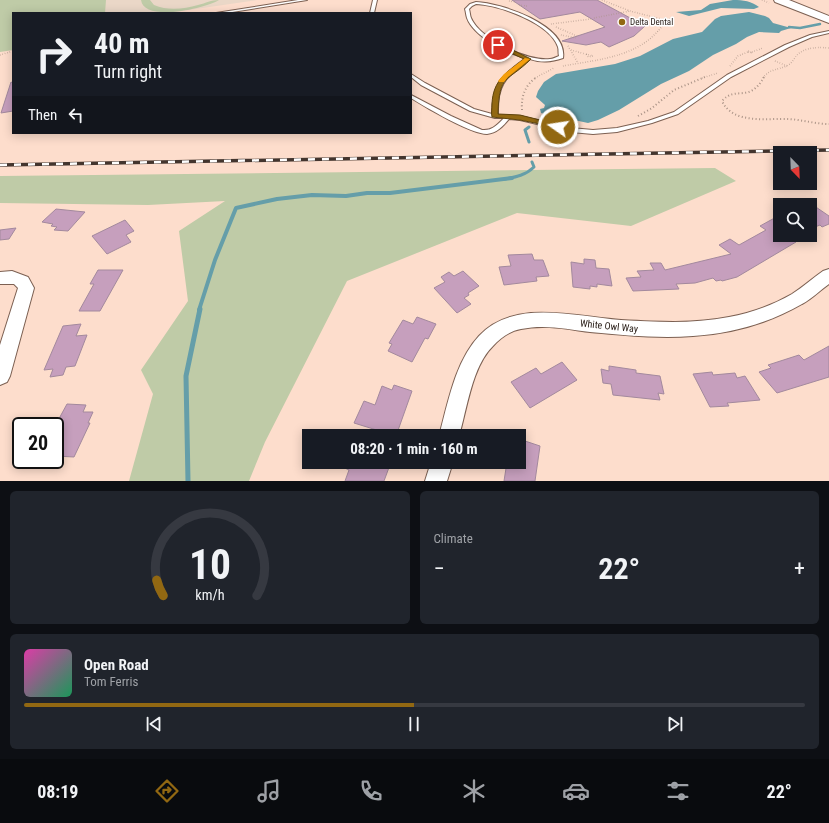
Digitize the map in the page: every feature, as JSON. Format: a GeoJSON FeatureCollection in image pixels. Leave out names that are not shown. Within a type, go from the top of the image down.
{"type":"FeatureCollection","features":[{"type":"Feature","properties":{"kind":"main road"},"geometry":{"type":"LineString","coordinates":[[783,0],[829,20]]}},
{"type":"Feature","properties":{"kind":"street","name":"White Owl Way"},"geometry":{"type":"LineString","coordinates":[[451,429],[472,359],[483,342],[499,329],[509,324],[532,319],[544,319],[639,330],[687,330],[709,327],[753,319],[773,312],[806,294],[829,275]]}},
{"type":"Feature","properties":{"kind":"street"},"geometry":{"type":"LineString","coordinates":[[0,278],[22,280],[25,284],[25,293],[0,376]]}},
{"type":"Feature","properties":{"kind":"street"},"geometry":{"type":"LineString","coordinates":[[436,481],[440,469]]}},
{"type":"Feature","properties":{"kind":"lane"},"geometry":{"type":"LineString","coordinates":[[225,12],[305,0]]}},
{"type":"Feature","properties":{"kind":"lane"},"geometry":{"type":"LineString","coordinates":[[372,12],[375,0]]}},
{"type":"Feature","properties":{"kind":"lane"},"geometry":{"type":"LineString","coordinates":[[471,0],[476,3]]}},
{"type":"Feature","properties":{"kind":"lane"},"geometry":{"type":"LineString","coordinates":[[476,3],[489,4],[503,7],[525,17],[554,38],[562,52],[561,58],[553,61],[545,62],[528,59],[498,45],[476,28],[469,19],[467,12],[468,6],[476,3]]}},
{"type":"Feature","properties":{"kind":"lane"},"geometry":{"type":"LineString","coordinates":[[412,76],[423,84],[472,110],[495,116],[520,118],[572,130],[593,132],[617,130],[650,122],[676,113],[729,76],[787,46],[811,36],[829,32]]}},
{"type":"Feature","properties":{"kind":"lane"},"geometry":{"type":"LineString","coordinates":[[495,116],[495,101],[498,85],[506,76],[528,59]]}},
{"type":"Feature","properties":{"kind":"lane"},"geometry":{"type":"LineString","coordinates":[[412,97],[443,114],[484,133],[496,130],[508,117]]}},
{"type":"Feature","properties":{"kind":"path"},"geometry":{"type":"LineString","coordinates":[[515,0],[519,5],[527,6]]}},
{"type":"Feature","properties":{"kind":"path"},"geometry":{"type":"LineString","coordinates":[[523,112],[523,92],[532,81],[541,74],[560,66],[600,59],[622,53],[646,43],[657,34],[665,22],[671,20],[630,11],[602,0]]}},
{"type":"Feature","properties":{"kind":"path"},"geometry":{"type":"LineString","coordinates":[[594,18],[630,11]]}},
{"type":"Feature","properties":{"kind":"path"},"geometry":{"type":"LineString","coordinates":[[579,37],[559,28],[546,25],[591,18]]}},
{"type":"Feature","properties":{"kind":"path"},"geometry":{"type":"LineString","coordinates":[[661,19],[665,22]]}},
{"type":"Feature","properties":{"kind":"path"},"geometry":{"type":"LineString","coordinates":[[829,48],[813,48],[805,50],[798,54],[788,66],[770,72],[763,78],[756,90],[724,97],[722,100],[723,105],[734,113],[750,118],[779,118],[829,124]]}},
{"type":"Feature","properties":{"kind":"path"},"geometry":{"type":"LineString","coordinates":[[570,49],[590,54],[593,56],[592,57],[600,59]]}},
{"type":"Feature","properties":{"kind":"path"},"geometry":{"type":"LineString","coordinates":[[0,56],[12,51]]}},
{"type":"Feature","properties":{"kind":"path"},"geometry":{"type":"LineString","coordinates":[[726,70],[738,56],[748,52]]}},
{"type":"Feature","properties":{"kind":"path"},"geometry":{"type":"LineString","coordinates":[[772,60],[788,66]]}},
{"type":"Feature","properties":{"kind":"path"},"geometry":{"type":"LineString","coordinates":[[638,116],[645,113],[676,89],[691,82],[722,72]]}},
{"type":"Feature","properties":{"kind":"shaded area"},"geometry":{"type":"Polygon","coordinates":[[[0,0],[257,0],[175,12],[12,12],[0,0]]]}},
{"type":"Feature","properties":{"kind":"green space"},"geometry":{"type":"Polygon","coordinates":[[[0,0],[106,0],[105,12],[12,12],[12,50],[0,52],[0,0]]]}},
{"type":"Feature","properties":{"kind":"green space"},"geometry":{"type":"Polygon","coordinates":[[[141,0],[150,0],[154,5],[159,7],[176,9],[187,8],[219,0],[202,7],[189,10],[164,12],[153,11],[145,7],[141,0]]]}},
{"type":"Feature","properties":{"kind":"green space"},"geometry":{"type":"Polygon","coordinates":[[[715,168],[736,181],[631,226],[517,213],[347,281],[265,442],[249,481],[129,481],[153,394],[141,370],[188,301],[179,231],[225,201],[148,205],[0,203],[0,176],[715,168]]]}},
{"type":"Feature","properties":{"kind":"water"},"geometry":{"type":"Polygon","coordinates":[[[733,0],[747,1],[759,7],[754,9],[721,8],[689,16],[676,12],[701,10],[710,4],[733,0]]]}},
{"type":"Feature","properties":{"kind":"water"},"geometry":{"type":"Polygon","coordinates":[[[749,12],[765,16],[773,23],[791,28],[779,33],[759,32],[747,37],[713,55],[689,71],[661,84],[619,110],[598,120],[588,123],[574,120],[556,113],[548,115],[541,113],[540,109],[544,108],[545,105],[536,97],[538,91],[544,82],[556,74],[615,64],[640,56],[673,39],[702,32],[715,19],[721,16],[749,12]]]}},
{"type":"Feature","properties":{"kind":"building","name":"Delta Dental"},"geometry":{"type":"Polygon","coordinates":[[[512,0],[597,0],[645,26],[634,36],[609,47],[601,42],[586,45],[562,41],[605,27],[580,12],[540,19],[512,0]]]}},
{"type":"Feature","properties":{"kind":"building"},"geometry":{"type":"Polygon","coordinates":[[[11,82],[12,111],[1,113],[11,82]]]}},
{"type":"Feature","properties":{"kind":"building"},"geometry":{"type":"Polygon","coordinates":[[[817,208],[829,216],[829,224],[822,227],[820,225],[817,226],[817,208]]]}},
{"type":"Feature","properties":{"kind":"building"},"geometry":{"type":"Polygon","coordinates":[[[56,209],[85,212],[68,231],[54,230],[57,227],[51,226],[53,224],[42,222],[56,209]]]}},
{"type":"Feature","properties":{"kind":"building"},"geometry":{"type":"Polygon","coordinates":[[[773,219],[773,242],[796,242],[737,277],[722,281],[716,281],[713,278],[695,283],[676,284],[679,289],[633,291],[626,278],[641,277],[637,271],[654,270],[650,263],[661,263],[665,270],[731,254],[719,245],[730,239],[739,245],[766,230],[760,226],[773,219]]]}},
{"type":"Feature","properties":{"kind":"building"},"geometry":{"type":"Polygon","coordinates":[[[125,220],[134,231],[126,235],[131,242],[107,254],[92,236],[125,220]]]}},
{"type":"Feature","properties":{"kind":"building"},"geometry":{"type":"Polygon","coordinates":[[[16,228],[9,239],[0,240],[0,230],[16,228]]]}},
{"type":"Feature","properties":{"kind":"building"},"geometry":{"type":"Polygon","coordinates":[[[532,254],[534,260],[543,260],[549,276],[536,277],[537,281],[504,285],[499,267],[511,266],[508,255],[532,254]]]}},
{"type":"Feature","properties":{"kind":"building"},"geometry":{"type":"Polygon","coordinates":[[[584,259],[595,260],[596,268],[609,269],[612,286],[597,284],[597,287],[590,286],[590,289],[573,287],[571,262],[584,264],[584,259]]]}},
{"type":"Feature","properties":{"kind":"building"},"geometry":{"type":"Polygon","coordinates":[[[98,270],[123,270],[100,311],[79,311],[94,284],[90,284],[98,270]]]}},
{"type":"Feature","properties":{"kind":"building"},"geometry":{"type":"Polygon","coordinates":[[[463,271],[479,286],[468,293],[469,295],[464,298],[471,304],[457,313],[434,288],[445,282],[441,277],[449,272],[454,276],[463,271]]]}},
{"type":"Feature","properties":{"kind":"building"},"geometry":{"type":"Polygon","coordinates":[[[417,317],[436,324],[428,339],[425,338],[412,362],[388,351],[392,344],[389,343],[403,320],[413,324],[417,317]]]}},
{"type":"Feature","properties":{"kind":"building"},"geometry":{"type":"Polygon","coordinates":[[[81,324],[76,336],[87,335],[75,366],[66,367],[63,375],[50,377],[53,369],[44,370],[63,326],[81,324]]]}},
{"type":"Feature","properties":{"kind":"building"},"geometry":{"type":"Polygon","coordinates":[[[829,346],[829,377],[777,393],[759,372],[771,368],[768,365],[799,355],[804,360],[829,346]]]}},
{"type":"Feature","properties":{"kind":"building"},"geometry":{"type":"Polygon","coordinates":[[[562,362],[577,380],[530,408],[511,382],[536,368],[541,374],[562,362]]]}},
{"type":"Feature","properties":{"kind":"building"},"geometry":{"type":"Polygon","coordinates":[[[609,366],[636,370],[636,373],[660,376],[664,394],[658,393],[660,400],[613,395],[611,384],[603,383],[601,369],[609,371],[609,366]]]}},
{"type":"Feature","properties":{"kind":"building"},"geometry":{"type":"Polygon","coordinates":[[[712,372],[713,375],[735,373],[737,378],[745,376],[760,400],[727,403],[729,406],[710,407],[693,374],[712,372]]]}},
{"type":"Feature","properties":{"kind":"building"},"geometry":{"type":"Polygon","coordinates":[[[394,385],[412,391],[398,429],[373,429],[354,423],[364,401],[375,405],[382,386],[392,390],[394,385]]]}},
{"type":"Feature","properties":{"kind":"building"},"geometry":{"type":"Polygon","coordinates":[[[67,404],[86,405],[83,412],[93,412],[88,423],[90,423],[74,457],[64,456],[64,417],[60,417],[67,404]]]}},
{"type":"Feature","properties":{"kind":"building"},"geometry":{"type":"Polygon","coordinates":[[[526,441],[540,446],[535,481],[504,481],[506,469],[526,469],[526,441]]]}},
{"type":"Feature","properties":{"kind":"building"},"geometry":{"type":"Polygon","coordinates":[[[347,469],[388,469],[384,481],[345,481],[349,470],[347,469]]]}},
{"type":"Feature","properties":{"kind":"waterway"},"geometry":{"type":"LineString","coordinates":[[789,27],[800,28],[820,24]]}},
{"type":"Feature","properties":{"kind":"waterway"},"geometry":{"type":"LineString","coordinates":[[529,127],[525,130],[529,142]]}},
{"type":"Feature","properties":{"kind":"waterway"},"geometry":{"type":"LineString","coordinates":[[506,179],[528,172],[534,167],[532,162]]}},
{"type":"Feature","properties":{"kind":"waterway"},"geometry":{"type":"LineString","coordinates":[[506,179],[512,178]]}},
{"type":"Feature","properties":{"kind":"waterway"},"geometry":{"type":"LineString","coordinates":[[199,310],[215,260],[236,208],[277,199],[312,195],[346,196],[367,193],[390,193],[506,179]]}},
{"type":"Feature","properties":{"kind":"waterway"},"geometry":{"type":"LineString","coordinates":[[188,481],[186,376],[200,309]]}},
{"type":"Feature","properties":{"kind":"railway"},"geometry":{"type":"LineString","coordinates":[[0,165],[829,150]]}},
{"type":"Feature","properties":{"kind":"slow traffic"},"geometry":{"type":"LineString","coordinates":[[501,81],[527,59]]}},
{"type":"Feature","properties":{"kind":"place","name":"Delta Dental"},"geometry":{"type":"Point","coordinates":[622,22]}},
{"type":"Feature","properties":{"kind":"route"},"geometry":{"type":"LineString","coordinates":[[498,45],[528,59],[506,76],[498,85],[494,106],[495,116],[520,118],[558,127]]}}]}
